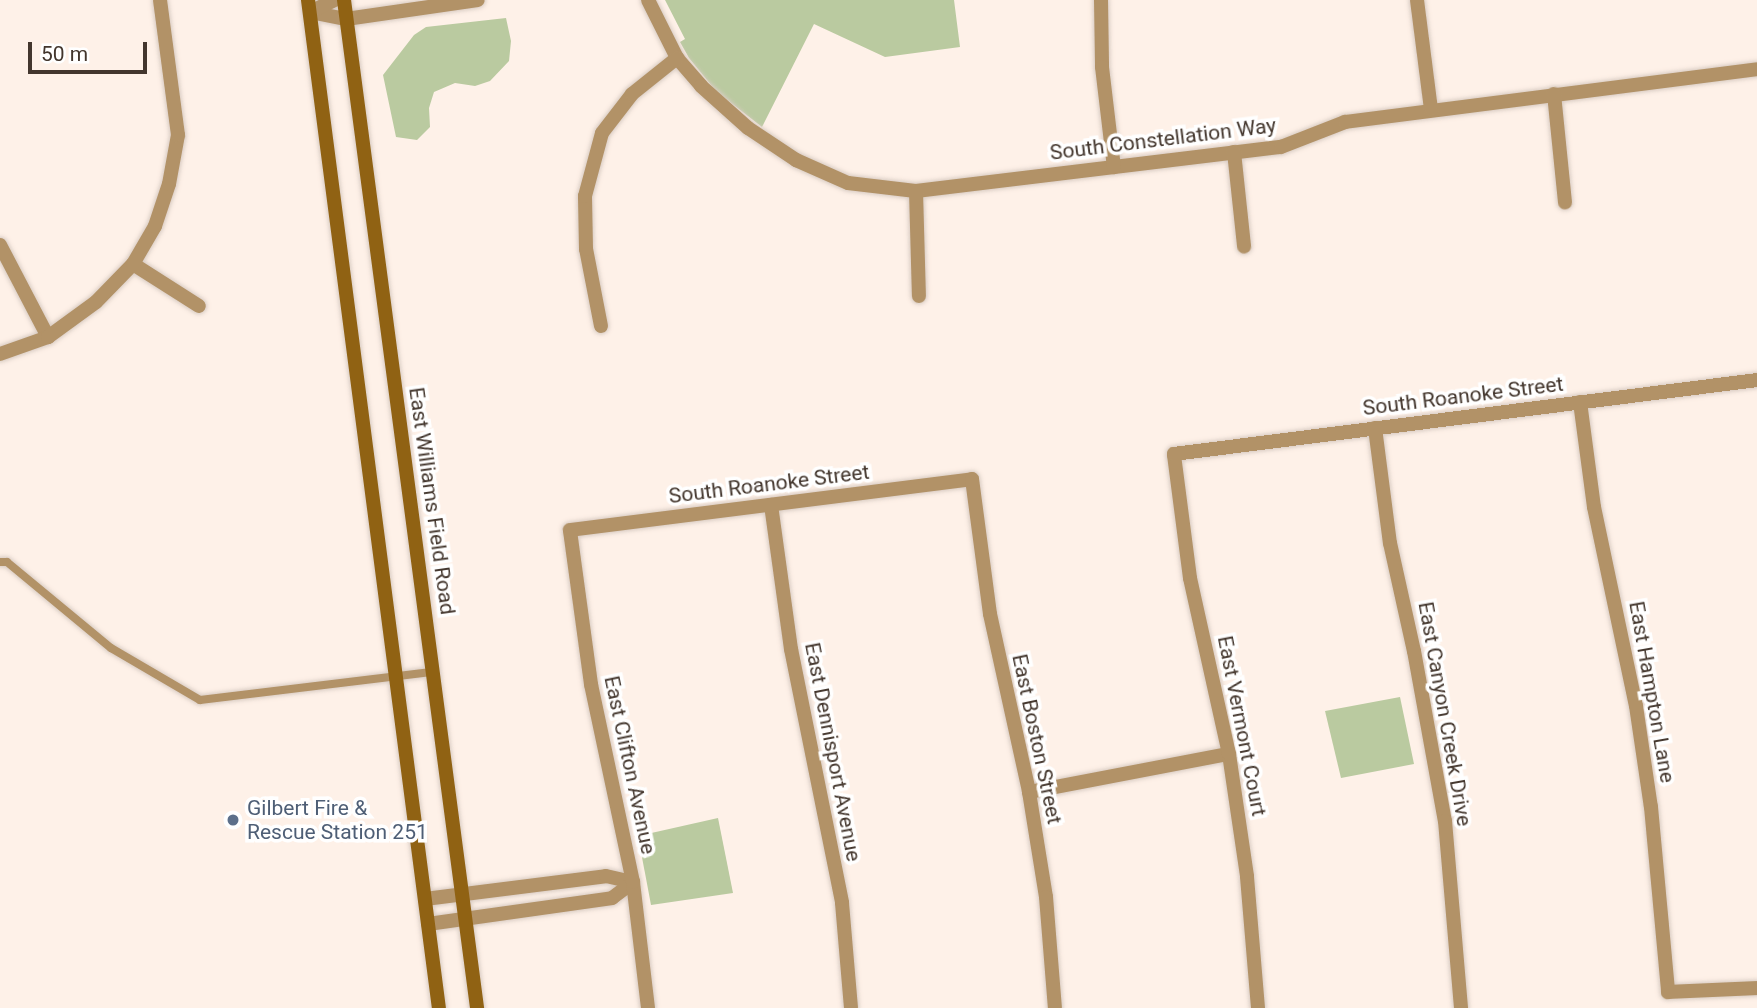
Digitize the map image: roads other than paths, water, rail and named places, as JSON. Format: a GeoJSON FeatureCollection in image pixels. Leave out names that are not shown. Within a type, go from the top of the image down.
{"type":"FeatureCollection","features":[{"type":"Feature","properties":{"kind":"main road","name":"East Williams Field Road"},"geometry":{"type":"LineString","coordinates":[[344,0],[477,1008]]}},
{"type":"Feature","properties":{"kind":"main road"},"geometry":{"type":"LineString","coordinates":[[309,6],[439,1008]]}},
{"type":"Feature","properties":{"kind":"street"},"geometry":{"type":"LineString","coordinates":[[0,354],[48,337],[96,302],[133,264],[155,226],[169,184],[178,135],[160,0]]}},
{"type":"Feature","properties":{"kind":"street"},"geometry":{"type":"LineString","coordinates":[[309,6],[335,0]]}},
{"type":"Feature","properties":{"kind":"street"},"geometry":{"type":"LineString","coordinates":[[309,6],[346,19],[478,0]]}},
{"type":"Feature","properties":{"kind":"street","name":"South Constellation Way"},"geometry":{"type":"LineString","coordinates":[[648,0],[677,58],[701,86],[748,128],[796,160],[848,183],[916,191],[1281,146],[1345,122],[1757,69]]}},
{"type":"Feature","properties":{"kind":"street"},"geometry":{"type":"LineString","coordinates":[[1101,0],[1102,67],[1114,167]]}},
{"type":"Feature","properties":{"kind":"street"},"geometry":{"type":"LineString","coordinates":[[1417,0],[1430,109]]}},
{"type":"Feature","properties":{"kind":"street"},"geometry":{"type":"LineString","coordinates":[[601,326],[586,249],[585,196],[602,134],[632,94],[677,58]]}},
{"type":"Feature","properties":{"kind":"street"},"geometry":{"type":"LineString","coordinates":[[1554,94],[1566,202]]}},
{"type":"Feature","properties":{"kind":"street"},"geometry":{"type":"LineString","coordinates":[[1234,152],[1244,246]]}},
{"type":"Feature","properties":{"kind":"street"},"geometry":{"type":"LineString","coordinates":[[916,191],[919,296]]}},
{"type":"Feature","properties":{"kind":"street"},"geometry":{"type":"LineString","coordinates":[[0,245],[48,337]]}},
{"type":"Feature","properties":{"kind":"street"},"geometry":{"type":"LineString","coordinates":[[133,264],[199,306]]}},
{"type":"Feature","properties":{"kind":"street","name":"South Roanoke Street"},"geometry":{"type":"LineString","coordinates":[[1174,454],[1757,380]]}},
{"type":"Feature","properties":{"kind":"street","name":"East Hampton Lane"},"geometry":{"type":"LineString","coordinates":[[1580,402],[1594,507],[1636,706],[1651,807],[1668,992],[1757,988]]}},
{"type":"Feature","properties":{"kind":"street","name":"East Canyon Creek Drive"},"geometry":{"type":"LineString","coordinates":[[1375,428],[1390,543],[1414,651],[1445,821],[1461,1008]]}},
{"type":"Feature","properties":{"kind":"street","name":"East Vermont Court"},"geometry":{"type":"LineString","coordinates":[[1174,454],[1190,578],[1228,754],[1248,876],[1258,1008]]}},
{"type":"Feature","properties":{"kind":"street","name":"South Roanoke Street"},"geometry":{"type":"LineString","coordinates":[[570,530],[972,479]]}},
{"type":"Feature","properties":{"kind":"street","name":"East Boston Street"},"geometry":{"type":"LineString","coordinates":[[972,479],[990,614],[1029,792],[1046,897],[1055,1008]]}},
{"type":"Feature","properties":{"kind":"street","name":"East Dennisport Avenue"},"geometry":{"type":"LineString","coordinates":[[771,505],[790,649],[842,903],[851,1008]]}},
{"type":"Feature","properties":{"kind":"street","name":"East Clifton Avenue"},"geometry":{"type":"LineString","coordinates":[[570,530],[591,684],[633,882],[648,1008]]}},
{"type":"Feature","properties":{"kind":"street"},"geometry":{"type":"LineString","coordinates":[[1029,792],[1228,754]]}},
{"type":"Feature","properties":{"kind":"street"},"geometry":{"type":"LineString","coordinates":[[425,899],[606,876],[633,882]]}},
{"type":"Feature","properties":{"kind":"street"},"geometry":{"type":"LineString","coordinates":[[428,924],[466,921],[612,898],[633,882]]}},
{"type":"Feature","properties":{"kind":"lane"},"geometry":{"type":"LineString","coordinates":[[0,562],[7,562],[111,648],[200,700],[433,672]]}},
{"type":"Feature","properties":{"kind":"place","name":"Gilbert Fire & Rescue Station 251"},"geometry":{"type":"Point","coordinates":[233,820]}}]}
